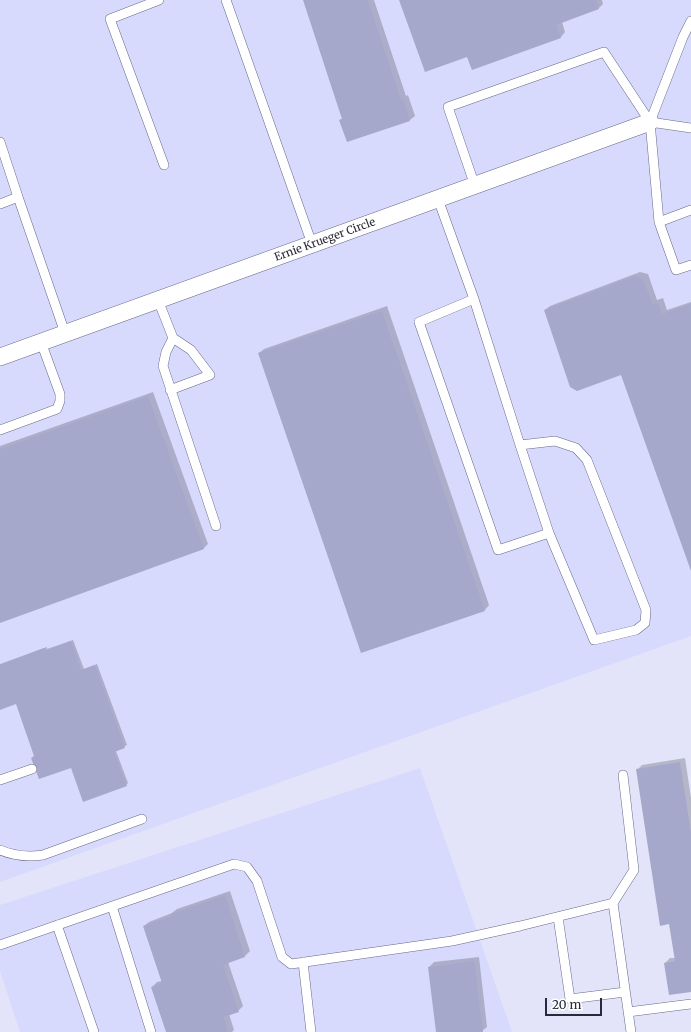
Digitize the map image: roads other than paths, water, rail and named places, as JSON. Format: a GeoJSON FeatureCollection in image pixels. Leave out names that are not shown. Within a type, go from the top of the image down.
{"type":"FeatureCollection","features":[{"type":"Feature","properties":{"kind":"street","name":"Ernie Krueger Circle"},"geometry":{"type":"LineString","coordinates":[[1,353],[41,342],[650,122]]}},
{"type":"Feature","properties":{"kind":"lane"},"geometry":{"type":"LineString","coordinates":[[159,0],[110,19],[164,165]]}},
{"type":"Feature","properties":{"kind":"lane"},"geometry":{"type":"LineString","coordinates":[[226,0],[312,244]]}},
{"type":"Feature","properties":{"kind":"lane"},"geometry":{"type":"LineString","coordinates":[[691,21],[683,37],[650,122],[659,222],[676,270],[691,265]]}},
{"type":"Feature","properties":{"kind":"lane"},"geometry":{"type":"LineString","coordinates":[[475,186],[448,107],[604,52],[650,122],[691,128]]}},
{"type":"Feature","properties":{"kind":"lane"},"geometry":{"type":"LineString","coordinates":[[0,142],[65,333]]}},
{"type":"Feature","properties":{"kind":"lane"},"geometry":{"type":"LineString","coordinates":[[0,204],[18,197]]}},
{"type":"Feature","properties":{"kind":"lane"},"geometry":{"type":"LineString","coordinates":[[438,199],[474,300],[520,445],[550,533],[594,640],[636,630],[645,623],[646,610],[587,460],[576,448],[554,442],[520,445]]}},
{"type":"Feature","properties":{"kind":"lane"},"geometry":{"type":"LineString","coordinates":[[659,222],[691,210]]}},
{"type":"Feature","properties":{"kind":"lane"},"geometry":{"type":"LineString","coordinates":[[158,300],[173,338],[191,350],[210,375],[170,390]]}},
{"type":"Feature","properties":{"kind":"lane"},"geometry":{"type":"LineString","coordinates":[[474,300],[418,322],[498,550],[550,533]]}},
{"type":"Feature","properties":{"kind":"lane"},"geometry":{"type":"LineString","coordinates":[[173,338],[166,352],[163,366],[216,526]]}},
{"type":"Feature","properties":{"kind":"lane"},"geometry":{"type":"LineString","coordinates":[[0,430],[57,410],[60,401],[60,394],[41,342]]}},
{"type":"Feature","properties":{"kind":"lane"},"geometry":{"type":"LineString","coordinates":[[0,780],[32,769]]}},
{"type":"Feature","properties":{"kind":"lane"},"geometry":{"type":"LineString","coordinates":[[623,775],[634,870],[613,902],[631,1032]]}},
{"type":"Feature","properties":{"kind":"lane"},"geometry":{"type":"LineString","coordinates":[[0,850],[10,854],[31,857],[43,855],[142,819]]}},
{"type":"Feature","properties":{"kind":"lane"},"geometry":{"type":"LineString","coordinates":[[0,945],[234,864],[247,867],[257,881],[282,958],[291,964],[452,941],[558,917],[613,902]]}},
{"type":"Feature","properties":{"kind":"lane"},"geometry":{"type":"LineString","coordinates":[[112,906],[151,1032]]}},
{"type":"Feature","properties":{"kind":"lane"},"geometry":{"type":"LineString","coordinates":[[558,917],[570,999],[625,992]]}},
{"type":"Feature","properties":{"kind":"lane"},"geometry":{"type":"LineString","coordinates":[[57,925],[94,1032]]}},
{"type":"Feature","properties":{"kind":"lane"},"geometry":{"type":"LineString","coordinates":[[303,962],[311,1032]]}},
{"type":"Feature","properties":{"kind":"lane"},"geometry":{"type":"LineString","coordinates":[[628,1012],[691,1004]]}}]}
